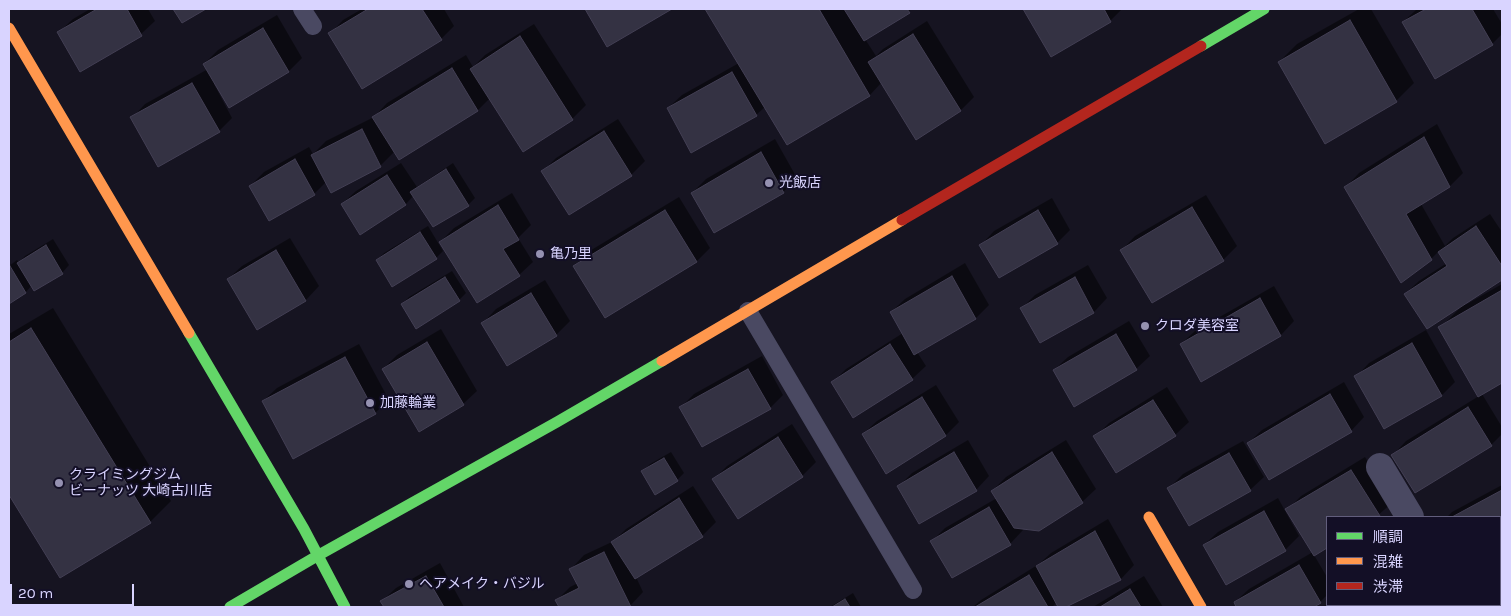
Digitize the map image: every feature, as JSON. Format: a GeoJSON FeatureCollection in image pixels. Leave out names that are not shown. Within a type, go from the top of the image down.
{"type":"FeatureCollection","features":[{"type":"Feature","properties":{"kind":"street"},"geometry":{"type":"LineString","coordinates":[[230,607],[317,556],[557,422],[1264,9]]}},
{"type":"Feature","properties":{"kind":"street"},"geometry":{"type":"LineString","coordinates":[[9,28],[304,529],[345,607]]}},
{"type":"Feature","properties":{"kind":"street"},"geometry":{"type":"LineString","coordinates":[[1380,467],[1409,516]]}},
{"type":"Feature","properties":{"kind":"street"},"geometry":{"type":"LineString","coordinates":[[1149,517],[1201,607]]}},
{"type":"Feature","properties":{"kind":"lane"},"geometry":{"type":"LineString","coordinates":[[302,9],[313,26]]}},
{"type":"Feature","properties":{"kind":"lane"},"geometry":{"type":"LineString","coordinates":[[748,311],[914,590]]}},
{"type":"Feature","properties":{"kind":"building"},"geometry":{"type":"Polygon","coordinates":[[[97,9],[127,9],[142,36],[80,72],[57,32],[97,9]]]}},
{"type":"Feature","properties":{"kind":"building"},"geometry":{"type":"Polygon","coordinates":[[[173,9],[206,9],[182,23],[173,9]]]}},
{"type":"Feature","properties":{"kind":"building"},"geometry":{"type":"Polygon","coordinates":[[[368,9],[422,9],[442,40],[362,89],[328,33],[368,9]]]}},
{"type":"Feature","properties":{"kind":"building"},"geometry":{"type":"Polygon","coordinates":[[[585,9],[672,9],[607,47],[585,9]]]}},
{"type":"Feature","properties":{"kind":"building"},"geometry":{"type":"Polygon","coordinates":[[[705,9],[819,9],[870,96],[787,145],[705,9]]]}},
{"type":"Feature","properties":{"kind":"building"},"geometry":{"type":"Polygon","coordinates":[[[844,9],[907,9],[910,13],[864,41],[844,9]]]}},
{"type":"Feature","properties":{"kind":"building"},"geometry":{"type":"Polygon","coordinates":[[[1023,9],[1104,9],[1111,22],[1051,57],[1023,9]]]}},
{"type":"Feature","properties":{"kind":"building"},"geometry":{"type":"Polygon","coordinates":[[[1426,9],[1472,9],[1493,45],[1435,79],[1402,22],[1426,9]]]}},
{"type":"Feature","properties":{"kind":"building"},"geometry":{"type":"Polygon","coordinates":[[[1350,20],[1397,102],[1325,144],[1278,62],[1350,20]]]}},
{"type":"Feature","properties":{"kind":"building"},"geometry":{"type":"Polygon","coordinates":[[[263,28],[289,72],[229,108],[203,64],[263,28]]]}},
{"type":"Feature","properties":{"kind":"building"},"geometry":{"type":"Polygon","coordinates":[[[913,34],[961,111],[916,140],[868,62],[913,34]]]}},
{"type":"Feature","properties":{"kind":"building"},"geometry":{"type":"Polygon","coordinates":[[[520,36],[573,120],[523,152],[470,69],[520,36]]]}},
{"type":"Feature","properties":{"kind":"building"},"geometry":{"type":"Polygon","coordinates":[[[452,68],[478,111],[399,160],[372,117],[452,68]]]}},
{"type":"Feature","properties":{"kind":"building"},"geometry":{"type":"Polygon","coordinates":[[[732,72],[757,116],[691,153],[667,108],[732,72]]]}},
{"type":"Feature","properties":{"kind":"building"},"geometry":{"type":"Polygon","coordinates":[[[192,83],[220,132],[158,167],[130,117],[192,83]]]}},
{"type":"Feature","properties":{"kind":"building"},"geometry":{"type":"Polygon","coordinates":[[[362,129],[381,167],[331,193],[311,155],[362,129]]]}},
{"type":"Feature","properties":{"kind":"building"},"geometry":{"type":"Polygon","coordinates":[[[604,131],[632,176],[569,215],[541,171],[604,131]]]}},
{"type":"Feature","properties":{"kind":"building"},"geometry":{"type":"Polygon","coordinates":[[[1424,137],[1450,187],[1406,214],[1432,260],[1401,283],[1344,187],[1424,137]]]}},
{"type":"Feature","properties":{"kind":"building"},"geometry":{"type":"Polygon","coordinates":[[[761,152],[784,193],[714,233],[691,193],[761,152]]]}},
{"type":"Feature","properties":{"kind":"building"},"geometry":{"type":"Polygon","coordinates":[[[295,159],[315,195],[269,221],[249,186],[295,159]]]}},
{"type":"Feature","properties":{"kind":"building"},"geometry":{"type":"Polygon","coordinates":[[[446,169],[469,206],[433,227],[410,192],[446,169]]]}},
{"type":"Feature","properties":{"kind":"building"},"geometry":{"type":"Polygon","coordinates":[[[387,175],[406,205],[360,235],[341,204],[387,175]]]}},
{"type":"Feature","properties":{"kind":"building"},"geometry":{"type":"Polygon","coordinates":[[[498,205],[519,240],[503,249],[520,276],[477,303],[439,242],[498,205]]]}},
{"type":"Feature","properties":{"kind":"building"},"geometry":{"type":"Polygon","coordinates":[[[1192,207],[1224,261],[1152,303],[1120,250],[1192,207]]]}},
{"type":"Feature","properties":{"kind":"building"},"geometry":{"type":"Polygon","coordinates":[[[665,210],[697,262],[605,318],[573,266],[665,210]]]}},
{"type":"Feature","properties":{"kind":"building"},"geometry":{"type":"Polygon","coordinates":[[[1038,210],[1058,244],[999,278],[979,245],[1038,210]]]}},
{"type":"Feature","properties":{"kind":"building"},"geometry":{"type":"Polygon","coordinates":[[[1476,226],[1502,266],[1502,280],[1427,329],[1404,294],[1447,266],[1438,252],[1476,226]]]}},
{"type":"Feature","properties":{"kind":"building"},"geometry":{"type":"Polygon","coordinates":[[[420,232],[437,259],[392,287],[376,260],[420,232]]]}},
{"type":"Feature","properties":{"kind":"building"},"geometry":{"type":"Polygon","coordinates":[[[46,245],[63,274],[34,291],[17,263],[46,245]]]}},
{"type":"Feature","properties":{"kind":"building"},"geometry":{"type":"Polygon","coordinates":[[[276,250],[306,301],[257,330],[227,279],[276,250]]]}},
{"type":"Feature","properties":{"kind":"building"},"geometry":{"type":"Polygon","coordinates":[[[9,267],[26,293],[9,304],[9,267]]]}},
{"type":"Feature","properties":{"kind":"building"},"geometry":{"type":"Polygon","coordinates":[[[952,276],[976,319],[914,355],[890,312],[952,276]]]}},
{"type":"Feature","properties":{"kind":"building"},"geometry":{"type":"Polygon","coordinates":[[[445,277],[460,301],[416,329],[401,304],[445,277]]]}},
{"type":"Feature","properties":{"kind":"building"},"geometry":{"type":"Polygon","coordinates":[[[1075,277],[1094,313],[1040,343],[1020,308],[1075,277]]]}},
{"type":"Feature","properties":{"kind":"building"},"geometry":{"type":"Polygon","coordinates":[[[1502,290],[1502,383],[1478,397],[1438,327],[1502,290]]]}},
{"type":"Feature","properties":{"kind":"building"},"geometry":{"type":"Polygon","coordinates":[[[531,293],[557,336],[507,366],[481,323],[531,293]]]}},
{"type":"Feature","properties":{"kind":"building"},"geometry":{"type":"Polygon","coordinates":[[[1260,298],[1281,336],[1201,382],[1180,344],[1260,298]]]}},
{"type":"Feature","properties":{"kind":"building"},"geometry":{"type":"Polygon","coordinates":[[[31,328],[151,523],[60,578],[9,495],[9,342],[31,328]]]}},
{"type":"Feature","properties":{"kind":"building"},"geometry":{"type":"Polygon","coordinates":[[[1116,334],[1137,370],[1074,407],[1053,370],[1116,334]]]}},
{"type":"Feature","properties":{"kind":"building"},"geometry":{"type":"Polygon","coordinates":[[[427,342],[464,405],[419,432],[382,369],[427,342]]]}},
{"type":"Feature","properties":{"kind":"building"},"geometry":{"type":"Polygon","coordinates":[[[1412,343],[1442,396],[1384,429],[1354,376],[1412,343]]]}},
{"type":"Feature","properties":{"kind":"building"},"geometry":{"type":"Polygon","coordinates":[[[890,344],[913,380],[853,418],[831,382],[890,344]]]}},
{"type":"Feature","properties":{"kind":"building"},"geometry":{"type":"Polygon","coordinates":[[[345,357],[376,414],[293,459],[262,401],[345,357]]]}},
{"type":"Feature","properties":{"kind":"building"},"geometry":{"type":"Polygon","coordinates":[[[748,369],[771,409],[702,447],[679,407],[748,369]]]}},
{"type":"Feature","properties":{"kind":"building"},"geometry":{"type":"Polygon","coordinates":[[[1330,394],[1352,432],[1269,480],[1247,443],[1330,394]]]}},
{"type":"Feature","properties":{"kind":"building"},"geometry":{"type":"Polygon","coordinates":[[[922,397],[946,436],[886,474],[862,434],[922,397]]]}},
{"type":"Feature","properties":{"kind":"building"},"geometry":{"type":"Polygon","coordinates":[[[1153,400],[1176,436],[1116,473],[1093,436],[1153,400]]]}},
{"type":"Feature","properties":{"kind":"building"},"geometry":{"type":"Polygon","coordinates":[[[1468,407],[1492,446],[1415,493],[1391,455],[1468,407]]]}},
{"type":"Feature","properties":{"kind":"building"},"geometry":{"type":"Polygon","coordinates":[[[778,437],[803,477],[738,519],[712,479],[778,437]]]}},
{"type":"Feature","properties":{"kind":"building"},"geometry":{"type":"Polygon","coordinates":[[[954,452],[977,491],[919,524],[897,486],[954,452]]]}},
{"type":"Feature","properties":{"kind":"building"},"geometry":{"type":"Polygon","coordinates":[[[1052,452],[1083,503],[1039,531],[1014,528],[991,491],[1052,452]]]}},
{"type":"Feature","properties":{"kind":"building"},"geometry":{"type":"Polygon","coordinates":[[[1229,453],[1251,491],[1189,526],[1167,488],[1229,453]]]}},
{"type":"Feature","properties":{"kind":"building"},"geometry":{"type":"Polygon","coordinates":[[[664,458],[678,481],[655,495],[641,471],[664,458]]]}},
{"type":"Feature","properties":{"kind":"building"},"geometry":{"type":"Polygon","coordinates":[[[1351,470],[1380,516],[1326,516],[1326,549],[1314,556],[1285,509],[1351,470]]]}},
{"type":"Feature","properties":{"kind":"building"},"geometry":{"type":"Polygon","coordinates":[[[1502,490],[1502,544],[1501,516],[1454,516],[1502,490]]]}},
{"type":"Feature","properties":{"kind":"building"},"geometry":{"type":"Polygon","coordinates":[[[679,498],[703,537],[635,579],[611,542],[679,498]]]}},
{"type":"Feature","properties":{"kind":"building"},"geometry":{"type":"Polygon","coordinates":[[[989,507],[1011,545],[952,578],[930,541],[989,507]]]}},
{"type":"Feature","properties":{"kind":"building"},"geometry":{"type":"Polygon","coordinates":[[[1264,511],[1286,551],[1226,585],[1203,545],[1264,511]]]}},
{"type":"Feature","properties":{"kind":"building"},"geometry":{"type":"Polygon","coordinates":[[[1095,531],[1121,580],[1066,607],[1058,607],[1036,566],[1095,531]]]}},
{"type":"Feature","properties":{"kind":"building"},"geometry":{"type":"Polygon","coordinates":[[[604,552],[631,607],[559,607],[555,600],[579,588],[569,569],[604,552]]]}},
{"type":"Feature","properties":{"kind":"building"},"geometry":{"type":"Polygon","coordinates":[[[1299,565],[1321,603],[1314,607],[1236,607],[1234,602],[1299,565]]]}},
{"type":"Feature","properties":{"kind":"building"},"geometry":{"type":"Polygon","coordinates":[[[1029,575],[1048,607],[975,607],[1029,575]]]}},
{"type":"Feature","properties":{"kind":"building"},"geometry":{"type":"Polygon","coordinates":[[[426,576],[444,607],[384,607],[380,601],[426,576]]]}},
{"type":"Feature","properties":{"kind":"building"},"geometry":{"type":"Polygon","coordinates":[[[1130,589],[1141,607],[1100,607],[1130,589]]]}},
{"type":"Feature","properties":{"kind":"building"},"geometry":{"type":"Polygon","coordinates":[[[1501,598],[1502,607],[1488,607],[1501,606],[1501,598]]]}},
{"type":"Feature","properties":{"kind":"building"},"geometry":{"type":"Polygon","coordinates":[[[845,599],[850,607],[832,607],[845,599]]]}},
{"type":"Feature","properties":{"kind":"building"},"geometry":{"type":"Polygon","coordinates":[[[1337,606],[1398,606],[1396,607],[1337,606]]]}},
{"type":"Feature","properties":{"kind":"traffic: fast"},"geometry":{"type":"LineString","coordinates":[[1201,46],[1264,9]]}},
{"type":"Feature","properties":{"kind":"traffic: fast"},"geometry":{"type":"LineString","coordinates":[[189,333],[304,529],[345,607]]}},
{"type":"Feature","properties":{"kind":"traffic: fast"},"geometry":{"type":"LineString","coordinates":[[230,607],[662,361]]}},
{"type":"Feature","properties":{"kind":"traffic: slow"},"geometry":{"type":"LineString","coordinates":[[9,28],[189,333]]}},
{"type":"Feature","properties":{"kind":"traffic: slow"},"geometry":{"type":"LineString","coordinates":[[662,361],[902,220]]}},
{"type":"Feature","properties":{"kind":"traffic: slow"},"geometry":{"type":"LineString","coordinates":[[1149,517],[1201,607]]}},
{"type":"Feature","properties":{"kind":"traffic: jam"},"geometry":{"type":"LineString","coordinates":[[902,220],[1201,46]]}},
{"type":"Feature","properties":{"kind":"place","name":"光飯店"},"geometry":{"type":"Point","coordinates":[769,183]}},
{"type":"Feature","properties":{"kind":"place","name":"亀乃里"},"geometry":{"type":"Point","coordinates":[540,254]}},
{"type":"Feature","properties":{"kind":"place","name":"クロダ美容室"},"geometry":{"type":"Point","coordinates":[1145,326]}},
{"type":"Feature","properties":{"kind":"place","name":"加藤輪業"},"geometry":{"type":"Point","coordinates":[370,403]}},
{"type":"Feature","properties":{"kind":"place","name":"クライミングジム ビーナッツ 大崎古川店"},"geometry":{"type":"Point","coordinates":[59,483]}},
{"type":"Feature","properties":{"kind":"place","name":"ヘアメイク・バジル"},"geometry":{"type":"Point","coordinates":[409,584]}}]}
